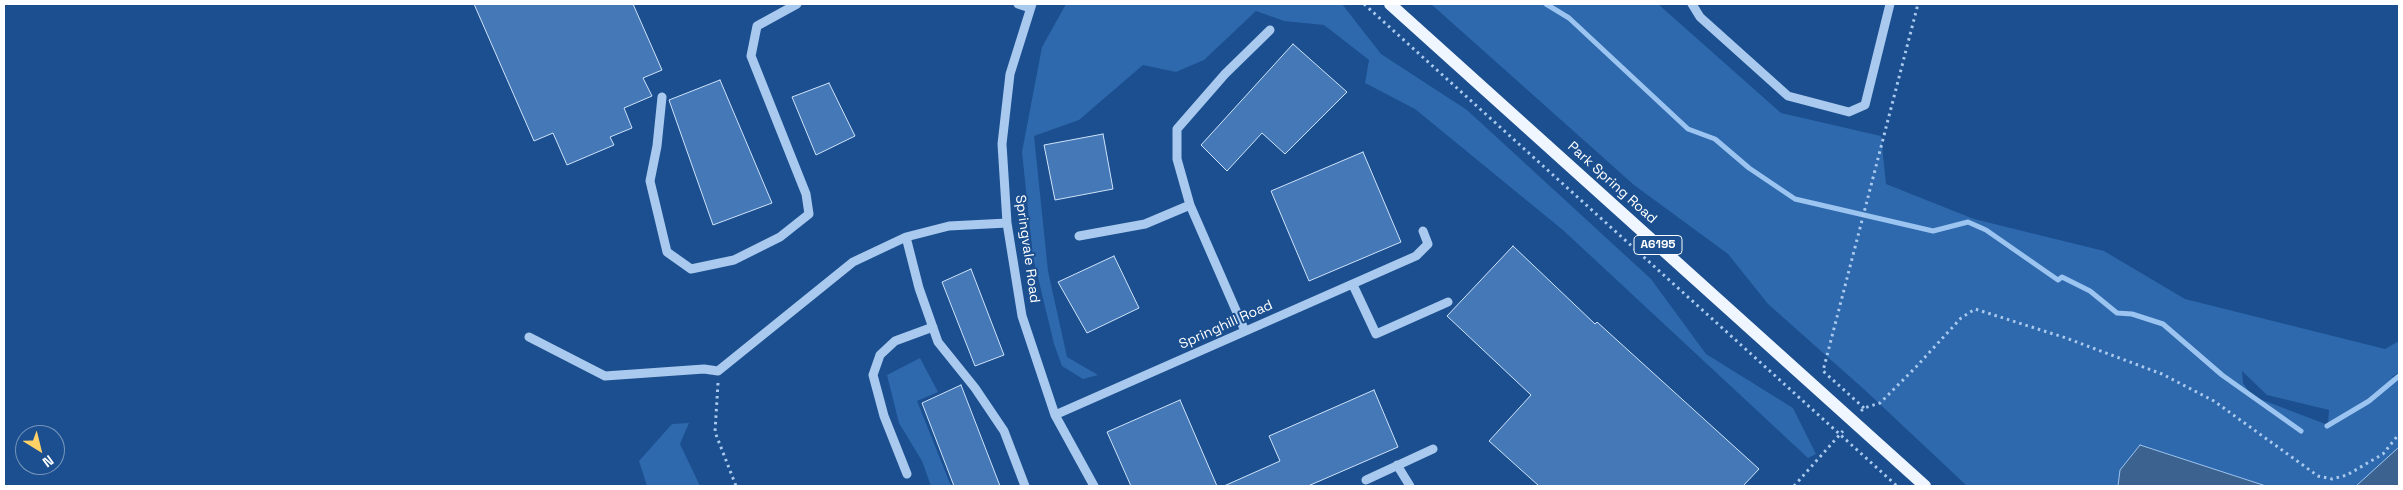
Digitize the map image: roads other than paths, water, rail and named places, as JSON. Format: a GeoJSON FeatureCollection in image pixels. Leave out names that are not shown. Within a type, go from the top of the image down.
{"type":"FeatureCollection","features":[{"type":"Feature","properties":{"kind":"main road","name":"Park Spring Road"},"geometry":{"type":"LineString","coordinates":[[1390,4],[1925,486]]}},
{"type":"Feature","properties":{"kind":"street"},"geometry":{"type":"LineString","coordinates":[[662,97],[657,146],[650,182],[668,252],[691,269],[734,260],[780,237],[809,214],[806,194],[751,56],[756,26],[797,4]]}},
{"type":"Feature","properties":{"kind":"street"},"geometry":{"type":"LineString","coordinates":[[1018,4],[1031,6]]}},
{"type":"Feature","properties":{"kind":"street"},"geometry":{"type":"LineString","coordinates":[[1692,4],[1700,18],[1788,96],[1849,112],[1865,105],[1890,4]]}},
{"type":"Feature","properties":{"kind":"street","name":"Springvale Road"},"geometry":{"type":"LineString","coordinates":[[1031,6],[1010,74],[1002,144],[1007,223],[1022,316],[1055,416],[1094,486]]}},
{"type":"Feature","properties":{"kind":"street"},"geometry":{"type":"LineString","coordinates":[[1245,332],[1190,205],[1177,158],[1177,129],[1225,74],[1270,30]]}},
{"type":"Feature","properties":{"kind":"street"},"geometry":{"type":"LineString","coordinates":[[1079,236],[1145,224],[1190,205]]}},
{"type":"Feature","properties":{"kind":"street"},"geometry":{"type":"LineString","coordinates":[[529,337],[605,376],[704,369],[718,371],[853,262],[906,237],[949,226],[1007,223]]}},
{"type":"Feature","properties":{"kind":"street","name":"Springhill Road"},"geometry":{"type":"LineString","coordinates":[[1055,416],[1416,256],[1428,244],[1423,232]]}},
{"type":"Feature","properties":{"kind":"street"},"geometry":{"type":"LineString","coordinates":[[906,237],[919,288],[938,342],[975,388],[1004,431],[1025,486]]}},
{"type":"Feature","properties":{"kind":"street"},"geometry":{"type":"LineString","coordinates":[[1353,284],[1376,334],[1448,302]]}},
{"type":"Feature","properties":{"kind":"street"},"geometry":{"type":"LineString","coordinates":[[907,474],[884,416],[873,375],[880,355],[894,341],[933,327]]}},
{"type":"Feature","properties":{"kind":"street"},"geometry":{"type":"LineString","coordinates":[[1366,480],[1433,448]]}},
{"type":"Feature","properties":{"kind":"street"},"geometry":{"type":"LineString","coordinates":[[1397,465],[1410,486]]}},
{"type":"Feature","properties":{"kind":"waterway"},"geometry":{"type":"LineString","coordinates":[[1546,4],[1569,18],[1688,129],[1715,139],[1749,168],[1795,199],[1933,231],[1968,222],[1986,230],[2058,280],[2062,277],[2090,291],[2117,313],[2132,314],[2163,324],[2222,375],[2301,431]]}},
{"type":"Feature","properties":{"kind":"waterway"},"geometry":{"type":"LineString","coordinates":[[2327,426],[2369,401],[2399,376]]}}]}
